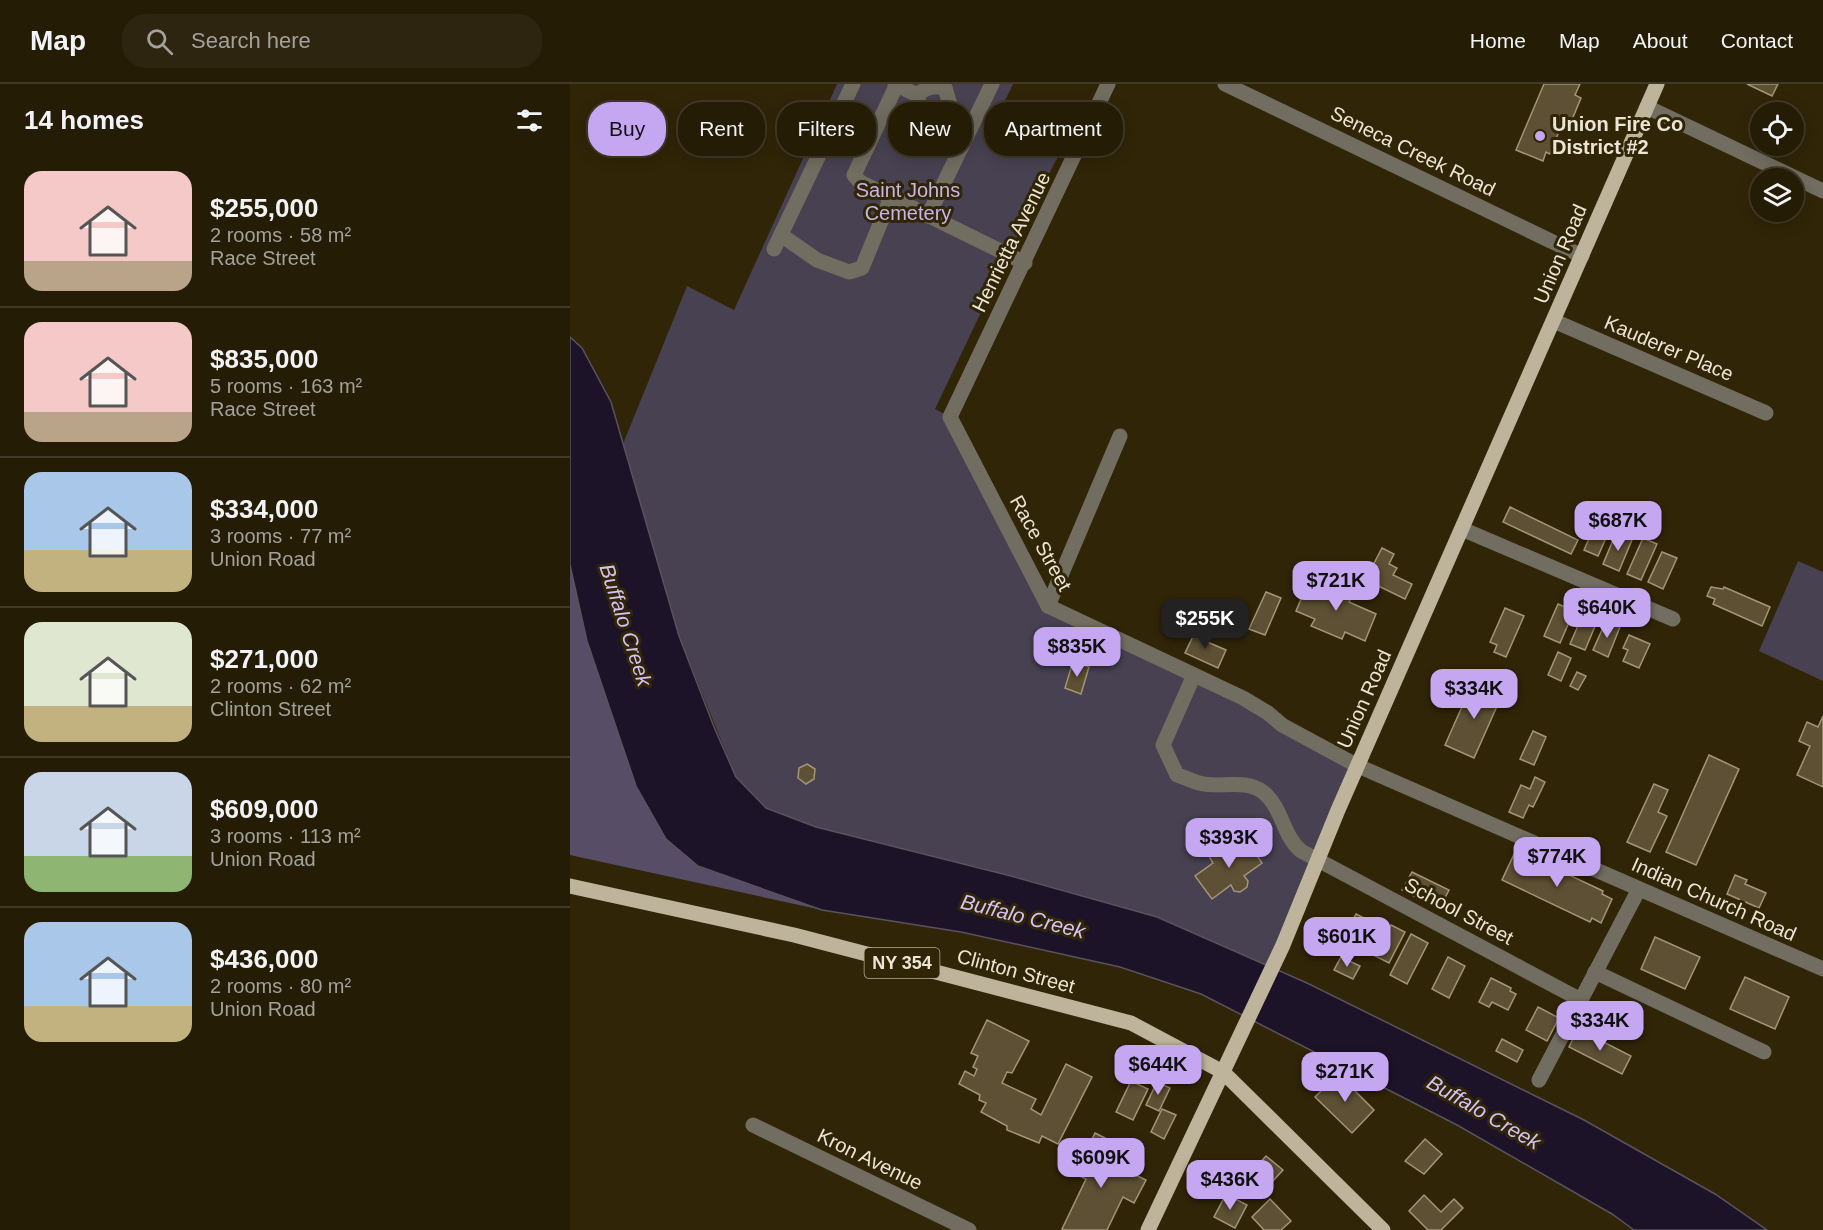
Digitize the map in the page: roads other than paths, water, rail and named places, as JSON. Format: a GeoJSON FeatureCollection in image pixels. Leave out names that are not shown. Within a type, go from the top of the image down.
{"type":"FeatureCollection","features":[{"type":"Feature","properties":{"kind":"main road","name":"Union Road"},"geometry":{"type":"LineString","coordinates":[[1148,1230],[1223,1072],[1233,1046],[1283,945],[1317,859],[1657,84]]}},
{"type":"Feature","properties":{"kind":"main road","name":"Clinton Street"},"geometry":{"type":"LineString","coordinates":[[570,886],[794,935],[1131,1023],[1223,1072],[1383,1230]]}},
{"type":"Feature","properties":{"kind":"street"},"geometry":{"type":"LineString","coordinates":[[853,84],[777,242],[849,272],[861,267],[891,197]]}},
{"type":"Feature","properties":{"kind":"street"},"geometry":{"type":"LineString","coordinates":[[919,102],[917,95],[896,84],[854,175],[860,182],[1025,263]]}},
{"type":"Feature","properties":{"kind":"street"},"geometry":{"type":"LineString","coordinates":[[928,216],[992,84]]}},
{"type":"Feature","properties":{"kind":"street","name":"Henrietta Avenue"},"geometry":{"type":"LineString","coordinates":[[950,417],[1108,84]]}},
{"type":"Feature","properties":{"kind":"street","name":"Seneca Creek Road"},"geometry":{"type":"LineString","coordinates":[[1225,84],[1582,256]]}},
{"type":"Feature","properties":{"kind":"street"},"geometry":{"type":"LineString","coordinates":[[917,95],[926,88],[936,86],[945,88],[949,102]]}},
{"type":"Feature","properties":{"kind":"street"},"geometry":{"type":"LineString","coordinates":[[1647,107],[1823,191]]}},
{"type":"Feature","properties":{"kind":"street","name":"Kauderer Place"},"geometry":{"type":"LineString","coordinates":[[1554,321],[1767,413]]}},
{"type":"Feature","properties":{"kind":"street","name":"Race Street"},"geometry":{"type":"LineString","coordinates":[[950,417],[1048,606],[1243,698],[1282,725],[1358,766]]}},
{"type":"Feature","properties":{"kind":"street"},"geometry":{"type":"LineString","coordinates":[[1048,606],[1120,436]]}},
{"type":"Feature","properties":{"kind":"street"},"geometry":{"type":"LineString","coordinates":[[1462,529],[1673,619]]}},
{"type":"Feature","properties":{"kind":"street","name":"School Street"},"geometry":{"type":"LineString","coordinates":[[1194,675],[1163,745],[1178,775],[1201,784],[1236,783],[1263,792],[1280,812],[1294,845],[1581,1000]]}},
{"type":"Feature","properties":{"kind":"street","name":"Indian Church Road"},"geometry":{"type":"LineString","coordinates":[[1358,766],[1823,969]]}},
{"type":"Feature","properties":{"kind":"street"},"geometry":{"type":"LineString","coordinates":[[1539,1080],[1639,889]]}},
{"type":"Feature","properties":{"kind":"street"},"geometry":{"type":"LineString","coordinates":[[1595,972],[1764,1052]]}},
{"type":"Feature","properties":{"kind":"street","name":"Kron Avenue"},"geometry":{"type":"LineString","coordinates":[[753,1125],[969,1230]]}},
{"type":"Feature","properties":{"kind":"water","name":"Buffalo Creek"},"geometry":{"type":"Polygon","coordinates":[[[570,337],[582,348],[611,402],[679,636],[714,727],[736,777],[766,808],[816,827],[1011,876],[1157,917],[1307,983],[1584,1120],[1715,1194],[1767,1230],[1634,1230],[1612,1214],[1457,1125],[1201,994],[1120,967],[961,932],[822,910],[698,866],[666,839],[636,786],[587,641],[570,565],[570,337]]]}},
{"type":"Feature","properties":{"kind":"place","name":"Union Fire Co District #2"},"geometry":{"type":"Point","coordinates":[1540,136]}},
{"type":"Feature","properties":{"kind":"park label","name":"Saint Johns Cemetery"},"geometry":{"type":"Point","coordinates":[908,202]}}]}
